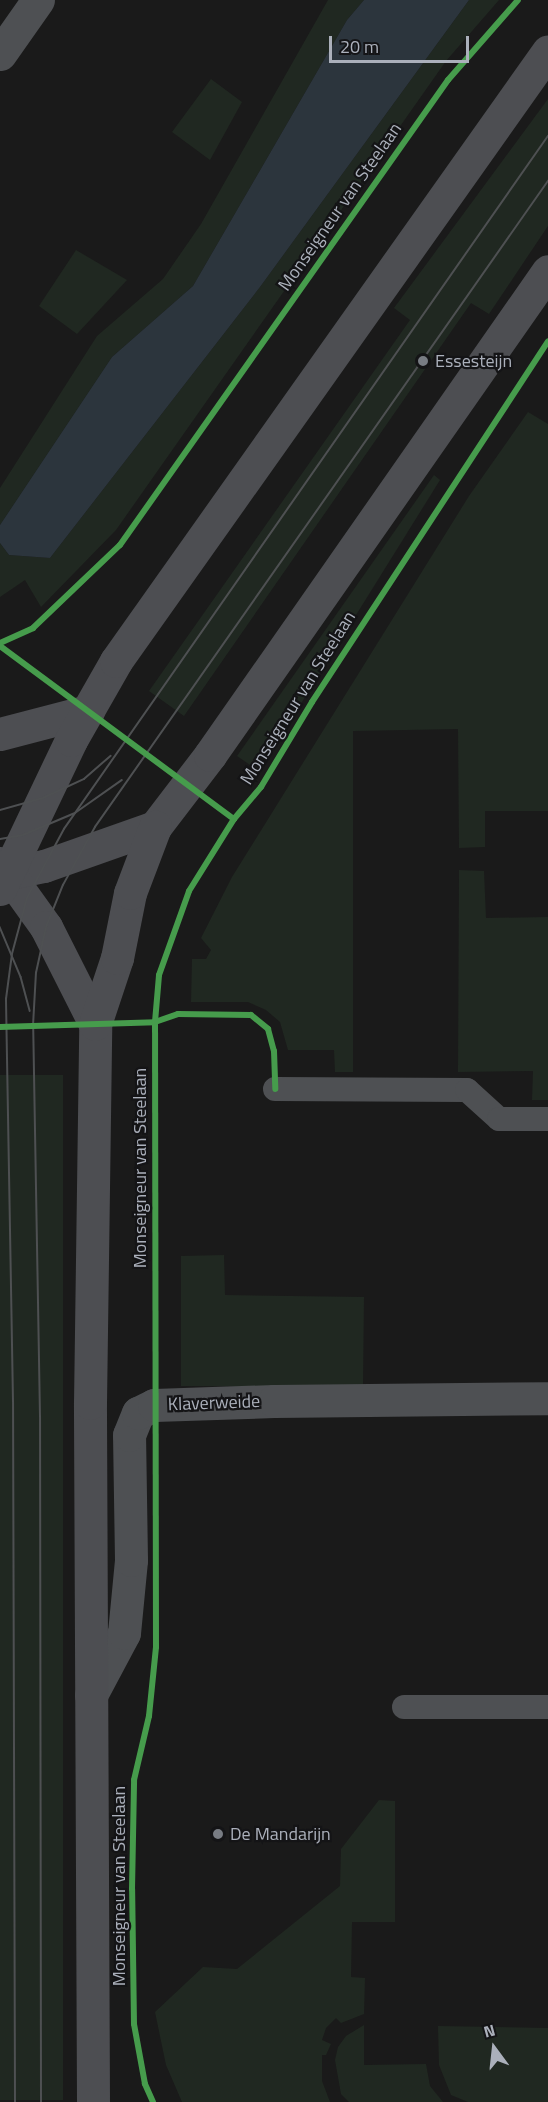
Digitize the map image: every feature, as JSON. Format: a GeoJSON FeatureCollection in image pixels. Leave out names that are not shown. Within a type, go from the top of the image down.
{"type":"FeatureCollection","features":[{"type":"Feature","properties":{"kind":"main road"},"geometry":{"type":"LineString","coordinates":[[2,875],[116,661],[548,51]]}},
{"type":"Feature","properties":{"kind":"main road","name":"Monseigneur van Steelaan"},"geometry":{"type":"LineString","coordinates":[[93,2102],[90,1402],[95,1024],[117,958],[130,893],[155,827],[210,755],[548,271]]}},
{"type":"Feature","properties":{"kind":"main road"},"geometry":{"type":"LineString","coordinates":[[0,734],[88,711]]}},
{"type":"Feature","properties":{"kind":"main road"},"geometry":{"type":"LineString","coordinates":[[2,875],[44,866],[155,827]]}},
{"type":"Feature","properties":{"kind":"main road","name":"Monseigneur van Steelaan"},"geometry":{"type":"LineString","coordinates":[[2,875],[46,927],[95,1024]]}},
{"type":"Feature","properties":{"kind":"street"},"geometry":{"type":"LineString","coordinates":[[0,54],[38,0]]}},
{"type":"Feature","properties":{"kind":"street","name":"Klaverweide"},"geometry":{"type":"LineString","coordinates":[[91,1695],[124,1633],[131,1560],[129,1435],[138,1413],[154,1405],[274,1401],[548,1398]]}},
{"type":"Feature","properties":{"kind":"lane"},"geometry":{"type":"LineString","coordinates":[[275,1089],[466,1090],[499,1119],[548,1119]]}},
{"type":"Feature","properties":{"kind":"lane"},"geometry":{"type":"LineString","coordinates":[[405,1707],[548,1707]]}},
{"type":"Feature","properties":{"kind":"shaded area"},"geometry":{"type":"Polygon","coordinates":[[[328,0],[364,0],[347,20],[193,286],[112,357],[0,525],[0,488],[97,336],[163,279],[201,224],[328,0]]]}},
{"type":"Feature","properties":{"kind":"shaded area"},"geometry":{"type":"Polygon","coordinates":[[[364,0],[469,0],[260,287],[50,558],[9,555],[0,543],[0,525],[112,357],[193,286],[347,20],[364,0]]]}},
{"type":"Feature","properties":{"kind":"shaded area"},"geometry":{"type":"Polygon","coordinates":[[[469,0],[499,0],[446,61],[116,530],[41,607],[25,580],[0,597],[0,543],[9,555],[50,558],[260,287],[469,0]]]}},
{"type":"Feature","properties":{"kind":"shaded area"},"geometry":{"type":"Polygon","coordinates":[[[211,79],[242,102],[210,160],[172,132],[211,79]]]}},
{"type":"Feature","properties":{"kind":"shaded area"},"geometry":{"type":"Polygon","coordinates":[[[548,99],[548,226],[489,314],[471,303],[184,716],[149,691],[410,320],[394,308],[548,99]]]}},
{"type":"Feature","properties":{"kind":"shaded area"},"geometry":{"type":"Polygon","coordinates":[[[76,250],[127,280],[77,334],[39,306],[76,250]]]}},
{"type":"Feature","properties":{"kind":"shaded area"},"geometry":{"type":"Polygon","coordinates":[[[528,412],[548,424],[548,811],[485,811],[485,847],[459,848],[458,729],[353,731],[353,1072],[335,1072],[334,1050],[288,1050],[280,1022],[266,1010],[248,1002],[191,1002],[192,959],[206,959],[211,950],[201,938],[232,877],[469,496],[528,412]]]}},
{"type":"Feature","properties":{"kind":"shaded area"},"geometry":{"type":"Polygon","coordinates":[[[434,475],[440,480],[259,771],[237,756],[434,475]]]}},
{"type":"Feature","properties":{"kind":"shaded area"},"geometry":{"type":"Polygon","coordinates":[[[459,870],[484,871],[486,918],[548,917],[548,1100],[532,1100],[533,1071],[458,1072],[459,870]]]}},
{"type":"Feature","properties":{"kind":"shaded area"},"geometry":{"type":"Polygon","coordinates":[[[0,1075],[63,1075],[63,2100],[0,2100],[0,1075]]]}},
{"type":"Feature","properties":{"kind":"shaded area"},"geometry":{"type":"Polygon","coordinates":[[[224,1255],[225,1295],[364,1297],[363,1387],[181,1386],[181,1256],[224,1255]]]}},
{"type":"Feature","properties":{"kind":"shaded area"},"geometry":{"type":"Polygon","coordinates":[[[379,1800],[395,1801],[395,1922],[352,1922],[351,1977],[365,1978],[364,2014],[341,2023],[336,2018],[326,2028],[322,2040],[331,2044],[326,2055],[322,2055],[322,2081],[330,2102],[182,2102],[166,2065],[155,2012],[203,1967],[237,1969],[340,1886],[341,1849],[379,1800]]]}},
{"type":"Feature","properties":{"kind":"shaded area"},"geometry":{"type":"Polygon","coordinates":[[[364,2025],[364,2065],[426,2064],[430,2086],[443,2102],[349,2102],[341,2094],[335,2060],[338,2047],[346,2036],[364,2025]]]}},
{"type":"Feature","properties":{"kind":"shaded area"},"geometry":{"type":"Polygon","coordinates":[[[438,2026],[548,2028],[548,2102],[468,2102],[451,2095],[439,2065],[438,2026]]]}},
{"type":"Feature","properties":{"kind":"tram line"},"geometry":{"type":"LineString","coordinates":[[15,2102],[13,1402],[6,999],[12,954],[27,898],[64,829],[548,136]]}},
{"type":"Feature","properties":{"kind":"tram line"},"geometry":{"type":"LineString","coordinates":[[41,2102],[40,1417],[33,1026],[36,973],[46,927],[63,885],[95,827],[548,181]]}},
{"type":"Feature","properties":{"kind":"tram line"},"geometry":{"type":"LineString","coordinates":[[0,810],[43,798],[84,779],[110,756]]}},
{"type":"Feature","properties":{"kind":"tram line"},"geometry":{"type":"LineString","coordinates":[[0,839],[23,835],[75,813],[122,780]]}},
{"type":"Feature","properties":{"kind":"tram line"},"geometry":{"type":"LineString","coordinates":[[0,927],[21,977],[30,1011]]}},
{"type":"Feature","properties":{"kind":"cycle path"},"geometry":{"type":"LineString","coordinates":[[0,643],[33,628],[120,545],[448,80],[518,0]]}},
{"type":"Feature","properties":{"kind":"cycle path"},"geometry":{"type":"LineString","coordinates":[[153,2102],[145,2084],[134,2024],[132,1889],[134,1780],[149,1716],[156,1647],[155,1022],[159,975],[189,891],[234,819],[261,787],[312,702],[548,341]]}},
{"type":"Feature","properties":{"kind":"cycle path"},"geometry":{"type":"LineString","coordinates":[[0,646],[234,819]]}},
{"type":"Feature","properties":{"kind":"cycle path"},"geometry":{"type":"LineString","coordinates":[[0,1027],[155,1022],[178,1014],[251,1015],[268,1029],[274,1051],[275,1089]]}},
{"type":"Feature","properties":{"kind":"place","name":"Essesteijn"},"geometry":{"type":"Point","coordinates":[423,361]}},
{"type":"Feature","properties":{"kind":"place","name":"De Mandarijn"},"geometry":{"type":"Point","coordinates":[218,1834]}}]}
